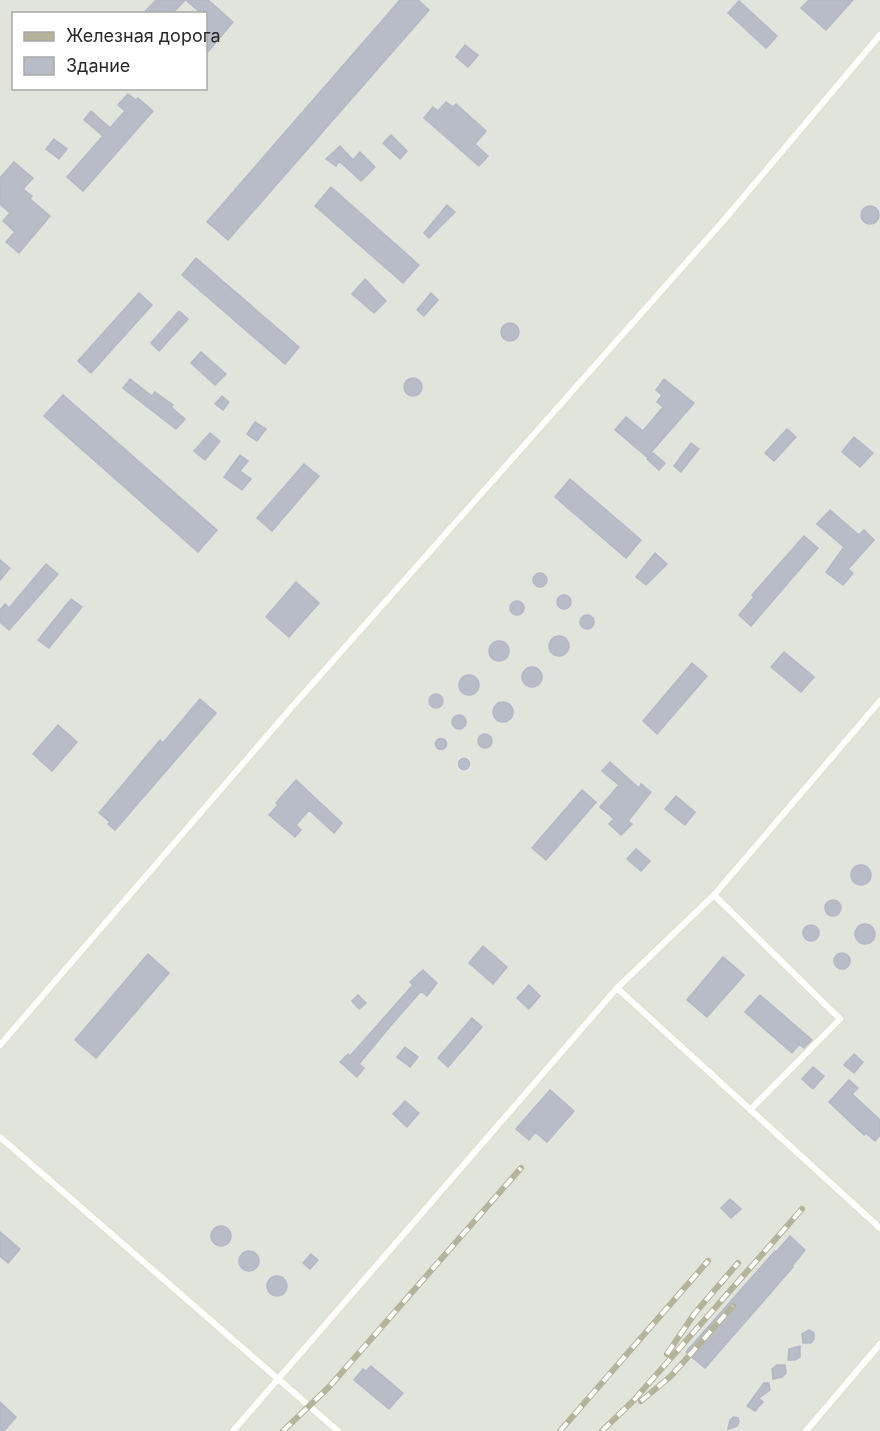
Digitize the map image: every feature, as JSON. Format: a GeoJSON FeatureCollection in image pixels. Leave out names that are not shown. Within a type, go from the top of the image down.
{"type":"FeatureCollection","features":[{"type":"Feature","properties":{"kind":"lane"},"geometry":{"type":"LineString","coordinates":[[0,1045],[291,708],[724,220],[880,35]]}},
{"type":"Feature","properties":{"kind":"lane"},"geometry":{"type":"LineString","coordinates":[[233,1431],[617,988],[714,895],[880,700]]}},
{"type":"Feature","properties":{"kind":"lane"},"geometry":{"type":"LineString","coordinates":[[714,895],[840,1019],[750,1110]]}},
{"type":"Feature","properties":{"kind":"lane"},"geometry":{"type":"LineString","coordinates":[[617,988],[880,1228]]}},
{"type":"Feature","properties":{"kind":"lane"},"geometry":{"type":"LineString","coordinates":[[0,1137],[338,1431]]}},
{"type":"Feature","properties":{"kind":"lane"},"geometry":{"type":"LineString","coordinates":[[806,1431],[880,1344]]}},
{"type":"Feature","properties":{"kind":"shaded area"},"geometry":{"type":"Polygon","coordinates":[[[0,0],[880,0],[880,1431],[0,1431],[0,0]]]}},
{"type":"Feature","properties":{"kind":"building"},"geometry":{"type":"Polygon","coordinates":[[[156,0],[185,0],[174,12],[145,12],[156,0]]]}},
{"type":"Feature","properties":{"kind":"building"},"geometry":{"type":"Polygon","coordinates":[[[186,0],[208,0],[233,22],[207,53],[207,12],[200,12],[186,0]]]}},
{"type":"Feature","properties":{"kind":"building"},"geometry":{"type":"Polygon","coordinates":[[[400,0],[418,0],[429,10],[228,240],[207,222],[400,0]]]}},
{"type":"Feature","properties":{"kind":"building"},"geometry":{"type":"Polygon","coordinates":[[[809,0],[853,0],[826,30],[801,8],[809,0]]]}},
{"type":"Feature","properties":{"kind":"building"},"geometry":{"type":"Polygon","coordinates":[[[739,1],[777,36],[766,48],[728,13],[739,1]]]}},
{"type":"Feature","properties":{"kind":"building"},"geometry":{"type":"Polygon","coordinates":[[[465,45],[478,55],[468,67],[456,57],[465,45]]]}},
{"type":"Feature","properties":{"kind":"building"},"geometry":{"type":"Polygon","coordinates":[[[128,94],[136,100],[138,98],[153,111],[83,191],[67,177],[103,136],[84,120],[91,111],[110,128],[125,111],[118,105],[128,94]]]}},
{"type":"Feature","properties":{"kind":"building"},"geometry":{"type":"Polygon","coordinates":[[[446,102],[453,107],[456,104],[486,131],[475,144],[488,156],[479,166],[424,118],[433,107],[438,111],[446,102]]]}},
{"type":"Feature","properties":{"kind":"building"},"geometry":{"type":"Polygon","coordinates":[[[391,135],[407,151],[400,159],[383,143],[391,135]]]}},
{"type":"Feature","properties":{"kind":"building"},"geometry":{"type":"Polygon","coordinates":[[[54,139],[67,149],[59,159],[46,149],[54,139]]]}},
{"type":"Feature","properties":{"kind":"building"},"geometry":{"type":"Polygon","coordinates":[[[340,146],[353,160],[360,152],[375,167],[361,181],[339,161],[336,166],[326,159],[340,146]]]}},
{"type":"Feature","properties":{"kind":"building"},"geometry":{"type":"Polygon","coordinates":[[[14,162],[33,178],[23,189],[32,196],[30,199],[50,216],[19,253],[6,242],[15,232],[3,221],[10,213],[0,204],[0,178],[14,162]]]}},
{"type":"Feature","properties":{"kind":"building"},"geometry":{"type":"Polygon","coordinates":[[[331,187],[419,265],[403,283],[315,206],[331,187]]]}},
{"type":"Feature","properties":{"kind":"building"},"geometry":{"type":"Polygon","coordinates":[[[447,205],[455,212],[429,238],[424,233],[447,205]]]}},
{"type":"Feature","properties":{"kind":"building"},"geometry":{"type":"Polygon","coordinates":[[[870,206],[876,209],[879,215],[876,221],[870,224],[864,221],[861,215],[864,209],[870,206]]]}},
{"type":"Feature","properties":{"kind":"building"},"geometry":{"type":"Polygon","coordinates":[[[196,258],[299,347],[285,364],[182,275],[196,258]]]}},
{"type":"Feature","properties":{"kind":"building"},"geometry":{"type":"Polygon","coordinates":[[[365,279],[386,301],[374,313],[352,294],[365,279]]]}},
{"type":"Feature","properties":{"kind":"building"},"geometry":{"type":"Polygon","coordinates":[[[139,293],[152,305],[91,373],[78,361],[139,293]]]}},
{"type":"Feature","properties":{"kind":"building"},"geometry":{"type":"Polygon","coordinates":[[[431,293],[438,300],[424,316],[417,310],[431,293]]]}},
{"type":"Feature","properties":{"kind":"building"},"geometry":{"type":"Polygon","coordinates":[[[179,311],[188,319],[159,351],[151,343],[179,311]]]}},
{"type":"Feature","properties":{"kind":"building"},"geometry":{"type":"Polygon","coordinates":[[[510,323],[516,326],[519,332],[516,338],[510,341],[504,338],[501,332],[504,326],[510,323]]]}},
{"type":"Feature","properties":{"kind":"building"},"geometry":{"type":"Polygon","coordinates":[[[201,352],[226,374],[215,385],[191,363],[201,352]]]}},
{"type":"Feature","properties":{"kind":"building"},"geometry":{"type":"Polygon","coordinates":[[[413,378],[419,381],[422,387],[419,393],[413,396],[407,393],[404,387],[407,381],[413,378]]]}},
{"type":"Feature","properties":{"kind":"building"},"geometry":{"type":"Polygon","coordinates":[[[130,379],[152,396],[155,392],[173,405],[171,407],[185,419],[176,429],[123,388],[130,379]]]}},
{"type":"Feature","properties":{"kind":"building"},"geometry":{"type":"Polygon","coordinates":[[[664,379],[694,403],[647,457],[615,430],[626,417],[643,431],[663,407],[657,402],[662,395],[656,390],[664,379]]]}},
{"type":"Feature","properties":{"kind":"building"},"geometry":{"type":"Polygon","coordinates":[[[63,395],[217,530],[198,552],[44,416],[63,395]]]}},
{"type":"Feature","properties":{"kind":"building"},"geometry":{"type":"Polygon","coordinates":[[[222,396],[229,402],[223,410],[215,404],[222,396]]]}},
{"type":"Feature","properties":{"kind":"building"},"geometry":{"type":"Polygon","coordinates":[[[255,422],[266,429],[257,441],[247,434],[255,422]]]}},
{"type":"Feature","properties":{"kind":"building"},"geometry":{"type":"Polygon","coordinates":[[[787,429],[796,437],[774,461],[765,453],[787,429]]]}},
{"type":"Feature","properties":{"kind":"building"},"geometry":{"type":"Polygon","coordinates":[[[210,433],[220,441],[205,460],[194,451],[210,433]]]}},
{"type":"Feature","properties":{"kind":"building"},"geometry":{"type":"Polygon","coordinates":[[[854,437],[873,453],[860,467],[842,452],[854,437]]]}},
{"type":"Feature","properties":{"kind":"building"},"geometry":{"type":"Polygon","coordinates":[[[691,443],[699,449],[681,472],[674,466],[691,443]]]}},
{"type":"Feature","properties":{"kind":"building"},"geometry":{"type":"Polygon","coordinates":[[[653,453],[665,463],[659,470],[647,459],[653,453]]]}},
{"type":"Feature","properties":{"kind":"building"},"geometry":{"type":"Polygon","coordinates":[[[240,455],[248,461],[240,471],[251,479],[242,490],[224,477],[240,455]]]}},
{"type":"Feature","properties":{"kind":"building"},"geometry":{"type":"Polygon","coordinates":[[[304,464],[319,476],[272,531],[257,518],[304,464]]]}},
{"type":"Feature","properties":{"kind":"building"},"geometry":{"type":"Polygon","coordinates":[[[570,479],[641,540],[626,558],[555,497],[570,479]]]}},
{"type":"Feature","properties":{"kind":"building"},"geometry":{"type":"Polygon","coordinates":[[[830,510],[859,535],[864,530],[874,540],[848,569],[853,573],[843,585],[826,572],[844,547],[817,524],[830,510]]]}},
{"type":"Feature","properties":{"kind":"building"},"geometry":{"type":"Polygon","coordinates":[[[804,536],[818,548],[751,626],[739,615],[754,597],[752,595],[804,536]]]}},
{"type":"Feature","properties":{"kind":"building"},"geometry":{"type":"Polygon","coordinates":[[[655,553],[667,564],[646,585],[636,577],[655,553]]]}},
{"type":"Feature","properties":{"kind":"building"},"geometry":{"type":"Polygon","coordinates":[[[0,560],[10,568],[0,580],[0,560]]]}},
{"type":"Feature","properties":{"kind":"building"},"geometry":{"type":"Polygon","coordinates":[[[46,564],[58,574],[9,630],[0,622],[0,610],[5,604],[9,608],[46,564]]]}},
{"type":"Feature","properties":{"kind":"building"},"geometry":{"type":"Polygon","coordinates":[[[540,573],[545,575],[547,580],[545,585],[540,587],[535,585],[533,580],[535,575],[540,573]]]}},
{"type":"Feature","properties":{"kind":"building"},"geometry":{"type":"Polygon","coordinates":[[[296,582],[319,603],[289,637],[266,617],[296,582]]]}},
{"type":"Feature","properties":{"kind":"building"},"geometry":{"type":"Polygon","coordinates":[[[564,595],[569,597],[571,602],[569,607],[564,609],[559,607],[557,602],[559,597],[564,595]]]}},
{"type":"Feature","properties":{"kind":"building"},"geometry":{"type":"Polygon","coordinates":[[[71,599],[82,607],[49,648],[38,640],[71,599]]]}},
{"type":"Feature","properties":{"kind":"building"},"geometry":{"type":"Polygon","coordinates":[[[517,601],[522,603],[524,608],[522,613],[517,615],[512,613],[510,608],[512,603],[517,601]]]}},
{"type":"Feature","properties":{"kind":"building"},"geometry":{"type":"Polygon","coordinates":[[[587,615],[592,617],[594,622],[592,627],[587,629],[582,627],[580,622],[582,617],[587,615]]]}},
{"type":"Feature","properties":{"kind":"building"},"geometry":{"type":"Polygon","coordinates":[[[559,636],[566,639],[569,646],[566,653],[559,656],[552,653],[549,646],[552,639],[559,636]]]}},
{"type":"Feature","properties":{"kind":"building"},"geometry":{"type":"Polygon","coordinates":[[[499,641],[506,644],[509,651],[506,658],[499,661],[492,658],[489,651],[492,644],[499,641]]]}},
{"type":"Feature","properties":{"kind":"building"},"geometry":{"type":"Polygon","coordinates":[[[784,652],[814,677],[801,692],[771,667],[784,652]]]}},
{"type":"Feature","properties":{"kind":"building"},"geometry":{"type":"Polygon","coordinates":[[[692,663],[707,676],[657,734],[643,721],[692,663]]]}},
{"type":"Feature","properties":{"kind":"building"},"geometry":{"type":"Polygon","coordinates":[[[532,667],[539,670],[542,677],[539,684],[532,687],[525,684],[522,677],[525,670],[532,667]]]}},
{"type":"Feature","properties":{"kind":"building"},"geometry":{"type":"Polygon","coordinates":[[[469,675],[476,678],[479,685],[476,692],[469,695],[462,692],[459,685],[462,678],[469,675]]]}},
{"type":"Feature","properties":{"kind":"building"},"geometry":{"type":"Polygon","coordinates":[[[436,694],[441,696],[443,701],[441,706],[436,708],[431,706],[429,701],[431,696],[436,694]]]}},
{"type":"Feature","properties":{"kind":"building"},"geometry":{"type":"Polygon","coordinates":[[[200,699],[216,713],[115,830],[108,824],[110,822],[99,813],[160,740],[163,743],[200,699]]]}},
{"type":"Feature","properties":{"kind":"building"},"geometry":{"type":"Polygon","coordinates":[[[503,702],[510,705],[513,712],[510,719],[503,722],[496,719],[493,712],[496,705],[503,702]]]}},
{"type":"Feature","properties":{"kind":"building"},"geometry":{"type":"Polygon","coordinates":[[[459,715],[464,717],[466,722],[464,727],[459,729],[454,727],[452,722],[454,717],[459,715]]]}},
{"type":"Feature","properties":{"kind":"building"},"geometry":{"type":"Polygon","coordinates":[[[58,725],[77,742],[52,771],[33,754],[58,725]]]}},
{"type":"Feature","properties":{"kind":"building"},"geometry":{"type":"Polygon","coordinates":[[[485,734],[490,736],[492,741],[490,746],[485,748],[480,746],[478,741],[480,736],[485,734]]]}},
{"type":"Feature","properties":{"kind":"building"},"geometry":{"type":"Polygon","coordinates":[[[441,739],[445,740],[445,748],[441,749],[437,748],[436,744],[437,740],[441,739]]]}},
{"type":"Feature","properties":{"kind":"building"},"geometry":{"type":"Polygon","coordinates":[[[464,759],[468,760],[468,768],[464,769],[460,768],[459,764],[460,760],[464,759]]]}},
{"type":"Feature","properties":{"kind":"building"},"geometry":{"type":"Polygon","coordinates":[[[610,762],[639,788],[641,784],[651,792],[628,821],[632,824],[621,835],[609,824],[614,819],[600,807],[619,785],[602,771],[610,762]]]}},
{"type":"Feature","properties":{"kind":"building"},"geometry":{"type":"Polygon","coordinates":[[[296,780],[342,823],[334,833],[309,810],[296,825],[301,830],[295,837],[269,815],[296,780]]]}},
{"type":"Feature","properties":{"kind":"building"},"geometry":{"type":"Polygon","coordinates":[[[582,790],[596,802],[546,860],[532,848],[582,790]]]}},
{"type":"Feature","properties":{"kind":"building"},"geometry":{"type":"Polygon","coordinates":[[[676,796],[695,812],[685,825],[665,809],[676,796]]]}},
{"type":"Feature","properties":{"kind":"building"},"geometry":{"type":"Polygon","coordinates":[[[636,849],[650,861],[641,871],[627,859],[636,849]]]}},
{"type":"Feature","properties":{"kind":"building"},"geometry":{"type":"Polygon","coordinates":[[[857,865],[865,865],[871,871],[871,879],[865,885],[857,885],[851,879],[851,871],[857,865]]]}},
{"type":"Feature","properties":{"kind":"building"},"geometry":{"type":"Polygon","coordinates":[[[833,900],[841,908],[833,916],[825,908],[833,900]]]}},
{"type":"Feature","properties":{"kind":"building"},"geometry":{"type":"Polygon","coordinates":[[[865,924],[872,927],[875,934],[872,941],[865,944],[858,941],[855,934],[858,927],[865,924]]]}},
{"type":"Feature","properties":{"kind":"building"},"geometry":{"type":"Polygon","coordinates":[[[811,925],[819,933],[811,941],[803,933],[811,925]]]}},
{"type":"Feature","properties":{"kind":"building"},"geometry":{"type":"Polygon","coordinates":[[[483,946],[507,967],[493,984],[469,963],[483,946]]]}},
{"type":"Feature","properties":{"kind":"building"},"geometry":{"type":"Polygon","coordinates":[[[842,953],[850,961],[842,969],[834,961],[842,953]]]}},
{"type":"Feature","properties":{"kind":"building"},"geometry":{"type":"Polygon","coordinates":[[[148,954],[169,973],[96,1058],[75,1040],[148,954]]]}},
{"type":"Feature","properties":{"kind":"building"},"geometry":{"type":"Polygon","coordinates":[[[723,957],[744,975],[707,1017],[687,1000],[723,957]]]}},
{"type":"Feature","properties":{"kind":"building"},"geometry":{"type":"Polygon","coordinates":[[[423,970],[437,983],[427,996],[421,991],[392,1024],[359,1064],[364,1068],[357,1077],[340,1062],[348,1054],[350,1056],[413,985],[410,982],[423,970]]]}},
{"type":"Feature","properties":{"kind":"building"},"geometry":{"type":"Polygon","coordinates":[[[529,985],[540,996],[529,1009],[517,998],[529,985]]]}},
{"type":"Feature","properties":{"kind":"building"},"geometry":{"type":"Polygon","coordinates":[[[358,995],[366,1003],[359,1009],[352,1001],[358,995]]]}},
{"type":"Feature","properties":{"kind":"building"},"geometry":{"type":"Polygon","coordinates":[[[760,995],[812,1040],[804,1048],[799,1044],[792,1053],[745,1012],[760,995]]]}},
{"type":"Feature","properties":{"kind":"building"},"geometry":{"type":"Polygon","coordinates":[[[472,1018],[482,1027],[448,1067],[438,1058],[472,1018]]]}},
{"type":"Feature","properties":{"kind":"building"},"geometry":{"type":"Polygon","coordinates":[[[405,1047],[418,1057],[410,1067],[397,1057],[405,1047]]]}},
{"type":"Feature","properties":{"kind":"building"},"geometry":{"type":"Polygon","coordinates":[[[854,1054],[863,1062],[854,1073],[844,1065],[854,1054]]]}},
{"type":"Feature","properties":{"kind":"building"},"geometry":{"type":"Polygon","coordinates":[[[813,1067],[824,1076],[813,1089],[802,1079],[813,1067]]]}},
{"type":"Feature","properties":{"kind":"building"},"geometry":{"type":"Polygon","coordinates":[[[849,1080],[858,1088],[852,1094],[880,1120],[880,1135],[875,1141],[866,1133],[864,1135],[829,1102],[849,1080]]]}},
{"type":"Feature","properties":{"kind":"building"},"geometry":{"type":"Polygon","coordinates":[[[550,1090],[574,1111],[547,1142],[535,1132],[529,1140],[516,1129],[550,1090]]]}},
{"type":"Feature","properties":{"kind":"building"},"geometry":{"type":"Polygon","coordinates":[[[405,1101],[419,1113],[407,1127],[393,1114],[405,1101]]]}},
{"type":"Feature","properties":{"kind":"building"},"geometry":{"type":"Polygon","coordinates":[[[730,1199],[741,1209],[731,1218],[721,1208],[730,1199]]]}},
{"type":"Feature","properties":{"kind":"building"},"geometry":{"type":"Polygon","coordinates":[[[221,1226],[228,1229],[231,1236],[228,1243],[221,1246],[214,1243],[211,1236],[214,1229],[221,1226]]]}},
{"type":"Feature","properties":{"kind":"building"},"geometry":{"type":"Polygon","coordinates":[[[0,1232],[20,1249],[8,1263],[0,1256],[0,1232]]]}},
{"type":"Feature","properties":{"kind":"building"},"geometry":{"type":"Polygon","coordinates":[[[790,1236],[805,1250],[793,1267],[705,1368],[686,1352],[790,1236]]]}},
{"type":"Feature","properties":{"kind":"building"},"geometry":{"type":"Polygon","coordinates":[[[249,1251],[256,1254],[259,1261],[256,1268],[249,1271],[242,1268],[239,1261],[242,1254],[249,1251]]]}},
{"type":"Feature","properties":{"kind":"building"},"geometry":{"type":"Polygon","coordinates":[[[311,1254],[318,1260],[310,1269],[303,1263],[311,1254]]]}},
{"type":"Feature","properties":{"kind":"building"},"geometry":{"type":"Polygon","coordinates":[[[277,1276],[284,1279],[287,1286],[284,1293],[277,1296],[270,1293],[267,1286],[270,1279],[277,1276]]]}},
{"type":"Feature","properties":{"kind":"building"},"geometry":{"type":"Polygon","coordinates":[[[809,1330],[814,1333],[814,1339],[811,1343],[803,1343],[802,1334],[809,1330]]]}},
{"type":"Feature","properties":{"kind":"building"},"geometry":{"type":"Polygon","coordinates":[[[800,1346],[800,1357],[788,1360],[789,1349],[800,1346]]]}},
{"type":"Feature","properties":{"kind":"building"},"geometry":{"type":"Polygon","coordinates":[[[777,1365],[785,1365],[786,1373],[782,1377],[773,1379],[772,1369],[777,1365]]]}},
{"type":"Feature","properties":{"kind":"building"},"geometry":{"type":"Polygon","coordinates":[[[371,1366],[403,1393],[389,1409],[354,1380],[363,1369],[366,1371],[371,1366]]]}},
{"type":"Feature","properties":{"kind":"building"},"geometry":{"type":"Polygon","coordinates":[[[764,1383],[769,1383],[770,1390],[759,1398],[763,1402],[755,1411],[747,1406],[764,1383]]]}},
{"type":"Feature","properties":{"kind":"building"},"geometry":{"type":"Polygon","coordinates":[[[0,1402],[16,1417],[4,1431],[0,1431],[0,1402]]]}},
{"type":"Feature","properties":{"kind":"building"},"geometry":{"type":"Polygon","coordinates":[[[734,1417],[738,1418],[737,1426],[728,1429],[730,1420],[734,1417]]]}},
{"type":"Feature","properties":{"kind":"railway"},"geometry":{"type":"LineString","coordinates":[[283,1431],[329,1387],[521,1168]]}},
{"type":"Feature","properties":{"kind":"railway"},"geometry":{"type":"LineString","coordinates":[[602,1431],[634,1400],[802,1209]]}},
{"type":"Feature","properties":{"kind":"railway"},"geometry":{"type":"LineString","coordinates":[[560,1431],[708,1261]]}},
{"type":"Feature","properties":{"kind":"railway"},"geometry":{"type":"LineString","coordinates":[[667,1354],[695,1313],[738,1263]]}},
{"type":"Feature","properties":{"kind":"railway"},"geometry":{"type":"LineString","coordinates":[[641,1401],[671,1376],[733,1306]]}}]}
